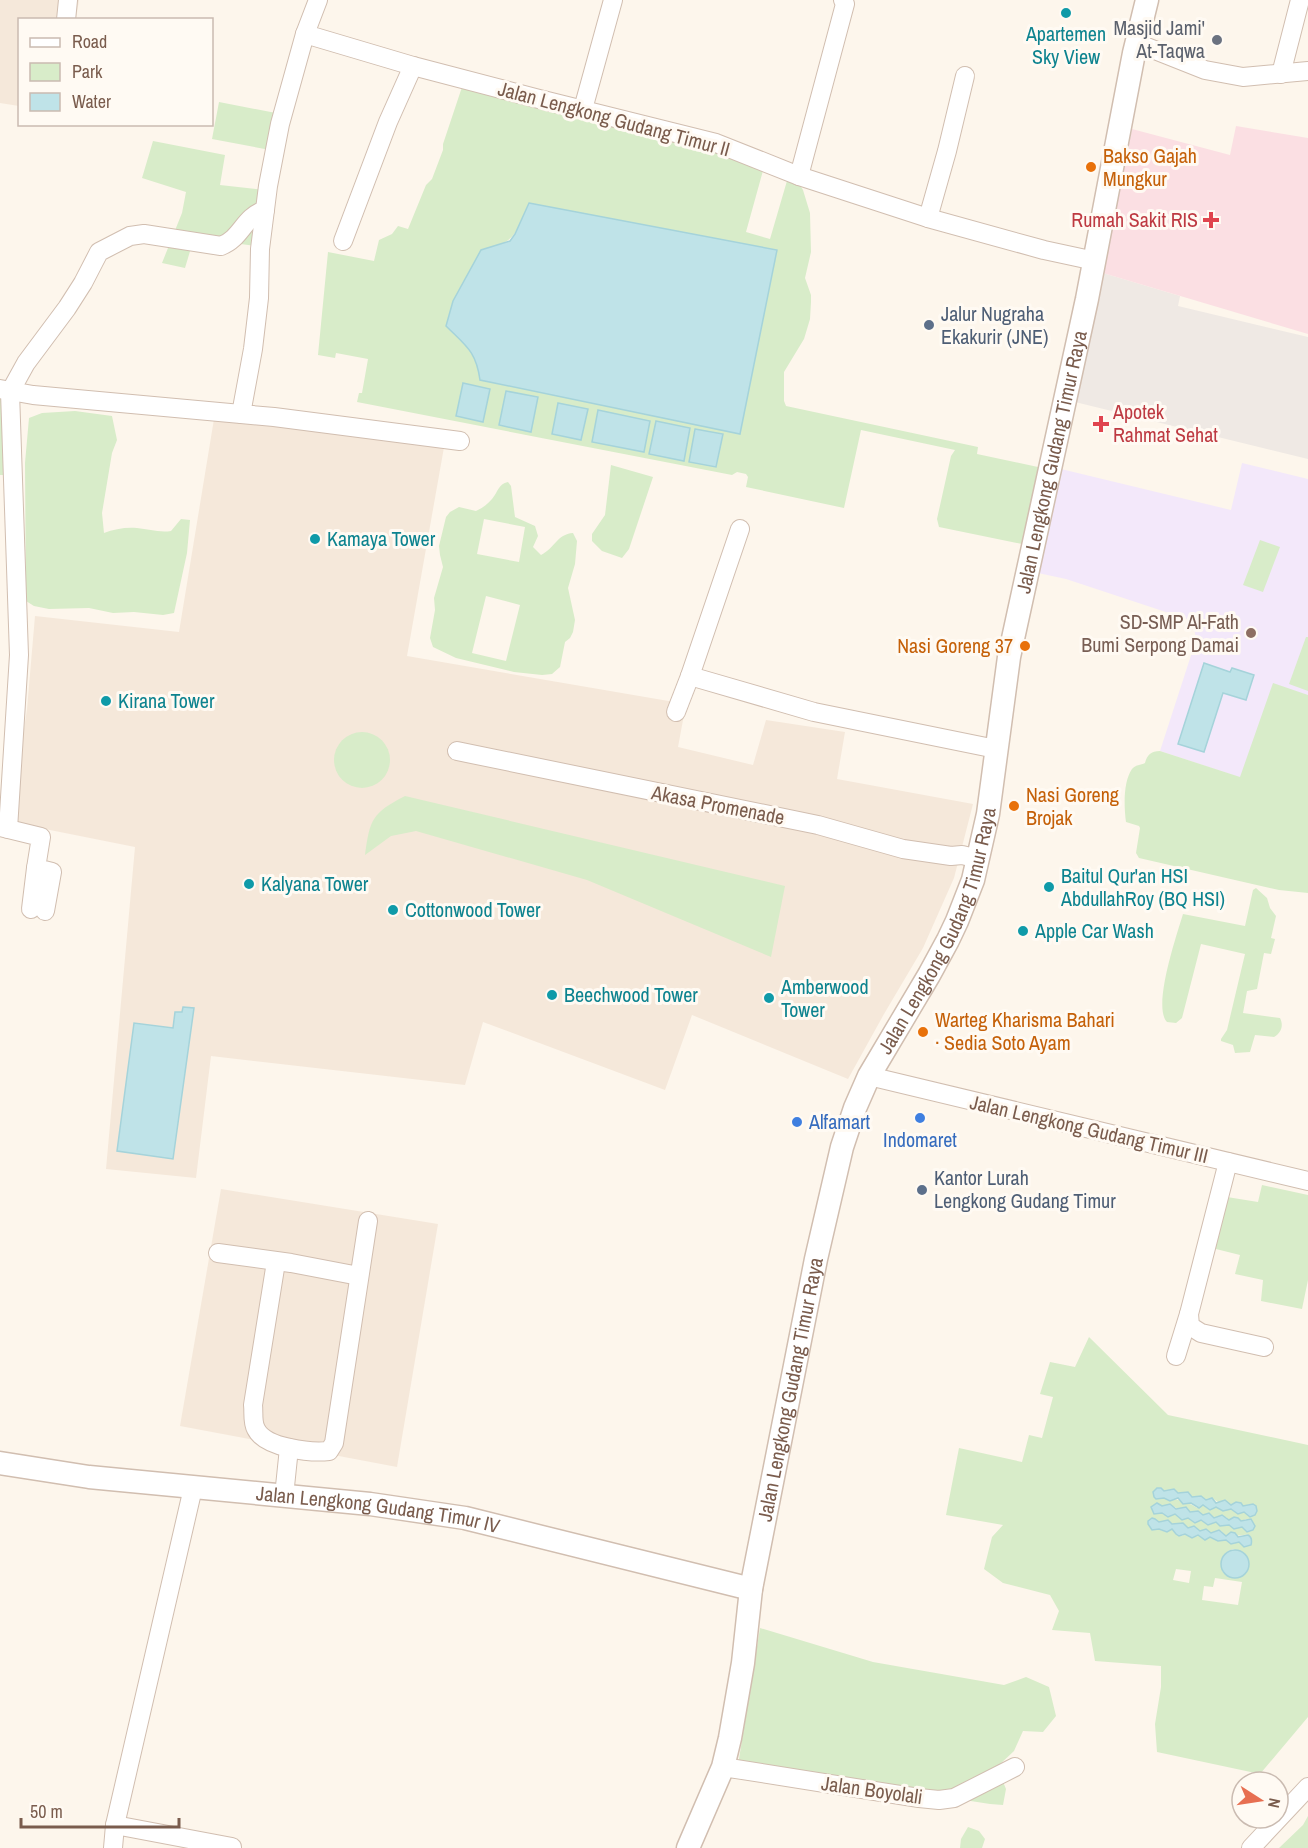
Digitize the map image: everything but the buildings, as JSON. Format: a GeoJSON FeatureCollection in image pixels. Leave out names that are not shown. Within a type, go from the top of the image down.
{"type":"FeatureCollection","features":[{"type":"Feature","properties":{"kind":"street"},"geometry":{"type":"LineString","coordinates":[[66,18],[68,0]]}},
{"type":"Feature","properties":{"kind":"street"},"geometry":{"type":"LineString","coordinates":[[241,414],[253,349],[259,298],[260,249],[265,210],[280,124],[305,34],[318,0]]}},
{"type":"Feature","properties":{"kind":"street"},"geometry":{"type":"LineString","coordinates":[[583,110],[614,0]]}},
{"type":"Feature","properties":{"kind":"street"},"geometry":{"type":"LineString","coordinates":[[799,176],[845,4],[843,0]]}},
{"type":"Feature","properties":{"kind":"street","name":"Jalan Lengkong Gudang Timur Raya"},"geometry":{"type":"LineString","coordinates":[[688,1848],[723,1767],[730,1738],[743,1663],[751,1589],[790,1384],[842,1147],[869,1076],[948,940],[966,901],[979,859],[988,814],[1009,657],[1095,261],[1147,0]]}},
{"type":"Feature","properties":{"kind":"street"},"geometry":{"type":"LineString","coordinates":[[1281,74],[1300,0]]}},
{"type":"Feature","properties":{"kind":"street","name":"Jalan Lengkong Gudang Timur II"},"geometry":{"type":"LineString","coordinates":[[305,34],[413,66],[716,143],[799,176],[928,218],[1044,250],[1095,261]]}},
{"type":"Feature","properties":{"kind":"street"},"geometry":{"type":"LineString","coordinates":[[1137,43],[1205,70],[1243,77],[1308,71]]}},
{"type":"Feature","properties":{"kind":"street"},"geometry":{"type":"LineString","coordinates":[[343,241],[388,122],[413,66]]}},
{"type":"Feature","properties":{"kind":"street"},"geometry":{"type":"LineString","coordinates":[[928,218],[965,76]]}},
{"type":"Feature","properties":{"kind":"street"},"geometry":{"type":"LineString","coordinates":[[38,910],[52,872],[36,868],[41,837],[4,828],[8,709],[19,655],[5,391],[78,291],[99,252],[130,236],[144,234],[221,246],[236,237],[255,214],[265,210]]}},
{"type":"Feature","properties":{"kind":"street"},"geometry":{"type":"LineString","coordinates":[[5,391],[241,414],[460,441]]}},
{"type":"Feature","properties":{"kind":"street"},"geometry":{"type":"LineString","coordinates":[[676,712],[740,529]]}},
{"type":"Feature","properties":{"kind":"street"},"geometry":{"type":"LineString","coordinates":[[690,676],[814,712],[996,749]]}},
{"type":"Feature","properties":{"kind":"street","name":"Akasa Promenade"},"geometry":{"type":"LineString","coordinates":[[457,752],[818,825],[903,849],[979,859]]}},
{"type":"Feature","properties":{"kind":"street","name":"Jalan Lengkong Gudang Timur III"},"geometry":{"type":"LineString","coordinates":[[869,1076],[1308,1181]]}},
{"type":"Feature","properties":{"kind":"street"},"geometry":{"type":"LineString","coordinates":[[1176,1356],[1228,1162]]}},
{"type":"Feature","properties":{"kind":"street"},"geometry":{"type":"LineString","coordinates":[[276,1262],[254,1405],[256,1429],[262,1437],[289,1448],[329,1451],[334,1443],[368,1221]]}},
{"type":"Feature","properties":{"kind":"street"},"geometry":{"type":"LineString","coordinates":[[218,1253],[359,1276]]}},
{"type":"Feature","properties":{"kind":"street"},"geometry":{"type":"LineString","coordinates":[[1189,1314],[1190,1326],[1202,1334],[1264,1347]]}},
{"type":"Feature","properties":{"kind":"street"},"geometry":{"type":"LineString","coordinates":[[284,1496],[289,1448]]}},
{"type":"Feature","properties":{"kind":"street","name":"Jalan Lengkong Gudang Timur IV"},"geometry":{"type":"LineString","coordinates":[[0,1463],[88,1477],[370,1504],[465,1518],[751,1589]]}},
{"type":"Feature","properties":{"kind":"street"},"geometry":{"type":"LineString","coordinates":[[113,1848],[115,1825],[193,1488]]}},
{"type":"Feature","properties":{"kind":"street","name":"Jalan Boyolali"},"geometry":{"type":"LineString","coordinates":[[723,1767],[939,1800],[954,1798],[1015,1767]]}},
{"type":"Feature","properties":{"kind":"street"},"geometry":{"type":"LineString","coordinates":[[1251,1848],[1308,1787]]}},
{"type":"Feature","properties":{"kind":"street"},"geometry":{"type":"LineString","coordinates":[[115,1825],[232,1847]]}},
{"type":"Feature","properties":{"kind":"shaded area"},"geometry":{"type":"Polygon","coordinates":[[[0,0],[79,0],[76,18],[18,18],[18,106],[0,103],[0,0]]]}},
{"type":"Feature","properties":{"kind":"shaded area","name":"Rumah Sakit RIS"},"geometry":{"type":"Polygon","coordinates":[[[1236,126],[1308,138],[1308,334],[1103,273],[1132,129],[1230,155],[1236,126]]]}},
{"type":"Feature","properties":{"kind":"shaded area"},"geometry":{"type":"Polygon","coordinates":[[[1103,273],[1180,296],[1178,306],[1308,337],[1308,459],[1075,402],[1103,273]]]}},
{"type":"Feature","properties":{"kind":"shaded area"},"geometry":{"type":"Polygon","coordinates":[[[214,419],[446,436],[407,656],[686,704],[678,747],[753,765],[766,720],[845,732],[837,779],[973,804],[954,878],[923,948],[848,1079],[692,1015],[665,1090],[483,1022],[465,1085],[211,1056],[196,1178],[106,1169],[135,847],[10,822],[27,709],[35,616],[179,632],[214,419]]]}},
{"type":"Feature","properties":{"kind":"shaded area","name":"SD-SMP Al-Fath Bumi Serpong Damai"},"geometry":{"type":"Polygon","coordinates":[[[1242,463],[1308,479],[1308,800],[1160,751],[1196,640],[1193,621],[1066,579],[1038,573],[1061,469],[1231,510],[1242,463]]]}},
{"type":"Feature","properties":{"kind":"shaded area"},"geometry":{"type":"Polygon","coordinates":[[[221,1189],[438,1224],[397,1467],[180,1426],[221,1189]]]}},
{"type":"Feature","properties":{"kind":"green space"},"geometry":{"type":"Polygon","coordinates":[[[466,75],[679,129],[764,167],[746,232],[770,239],[789,174],[803,190],[810,213],[811,252],[805,278],[811,302],[810,319],[804,339],[784,372],[786,406],[978,447],[977,454],[1038,467],[1022,544],[939,527],[937,519],[951,456],[955,450],[861,430],[844,508],[746,487],[748,477],[746,474],[737,472],[732,475],[357,402],[359,393],[362,393],[368,359],[336,353],[335,358],[318,355],[328,252],[374,261],[379,240],[392,234],[398,226],[408,229],[426,185],[432,179],[466,75]],[[529,203],[515,233],[499,245],[471,350],[478,366],[529,203]]]}},
{"type":"Feature","properties":{"kind":"green space"},"geometry":{"type":"Polygon","coordinates":[[[219,102],[276,113],[270,150],[212,139],[219,102]]]}},
{"type":"Feature","properties":{"kind":"green space"},"geometry":{"type":"Polygon","coordinates":[[[153,141],[225,155],[220,185],[264,190],[256,246],[194,238],[185,268],[162,263],[182,213],[186,192],[142,178],[153,141]]]}},
{"type":"Feature","properties":{"kind":"green space"},"geometry":{"type":"Polygon","coordinates":[[[0,395],[2,396],[4,475],[0,475],[0,395]]]}},
{"type":"Feature","properties":{"kind":"green space"},"geometry":{"type":"Polygon","coordinates":[[[75,411],[112,416],[117,440],[112,453],[102,513],[104,533],[129,528],[171,531],[181,519],[190,520],[187,553],[174,613],[163,615],[134,612],[113,613],[89,608],[49,609],[34,606],[26,601],[25,463],[29,418],[42,413],[75,411]]]}},
{"type":"Feature","properties":{"kind":"green space"},"geometry":{"type":"Polygon","coordinates":[[[611,465],[653,477],[629,549],[622,558],[602,551],[592,541],[592,534],[605,515],[611,465]]]}},
{"type":"Feature","properties":{"kind":"green space"},"geometry":{"type":"Polygon","coordinates":[[[508,482],[511,486],[515,517],[535,526],[538,536],[533,547],[541,555],[568,534],[573,533],[577,541],[575,564],[568,588],[575,620],[573,632],[565,642],[560,667],[552,674],[514,672],[456,658],[433,647],[430,638],[435,610],[434,598],[443,567],[439,546],[446,517],[459,507],[476,511],[480,509],[508,482]],[[484,519],[477,554],[519,562],[525,527],[484,519]],[[486,596],[472,653],[506,661],[520,605],[486,596]]]}},
{"type":"Feature","properties":{"kind":"green space"},"geometry":{"type":"Polygon","coordinates":[[[1260,540],[1280,547],[1263,592],[1243,585],[1260,540]]]}},
{"type":"Feature","properties":{"kind":"green space"},"geometry":{"type":"Polygon","coordinates":[[[1306,637],[1308,637],[1308,691],[1289,684],[1306,637]]]}},
{"type":"Feature","properties":{"kind":"green space"},"geometry":{"type":"Polygon","coordinates":[[[1273,683],[1308,695],[1308,893],[1279,890],[1139,858],[1136,853],[1140,828],[1126,822],[1125,816],[1126,788],[1132,769],[1145,763],[1152,753],[1160,751],[1240,777],[1273,683]]]}},
{"type":"Feature","properties":{"kind":"green space"},"geometry":{"type":"Polygon","coordinates":[[[362,732],[373,734],[382,740],[388,749],[390,760],[388,771],[382,780],[373,786],[362,788],[351,786],[342,780],[336,771],[334,760],[336,749],[342,740],[351,734],[362,732]]]}},
{"type":"Feature","properties":{"kind":"green space"},"geometry":{"type":"Polygon","coordinates":[[[405,796],[785,886],[771,957],[587,880],[416,831],[391,836],[365,855],[374,818],[386,807],[405,796]]]}},
{"type":"Feature","properties":{"kind":"green space"},"geometry":{"type":"Polygon","coordinates":[[[1256,888],[1267,898],[1276,916],[1271,938],[1275,939],[1271,954],[1264,953],[1257,989],[1247,991],[1243,1013],[1280,1018],[1282,1026],[1274,1037],[1255,1035],[1250,1052],[1235,1053],[1233,1045],[1221,1039],[1227,1030],[1245,954],[1201,944],[1182,1018],[1176,1023],[1167,1022],[1163,1014],[1162,1002],[1171,953],[1183,914],[1245,926],[1253,890],[1256,888]]]}},
{"type":"Feature","properties":{"kind":"green space"},"geometry":{"type":"Polygon","coordinates":[[[1262,1185],[1308,1195],[1308,1280],[1302,1309],[1261,1301],[1263,1280],[1235,1274],[1240,1255],[1212,1248],[1227,1197],[1258,1202],[1262,1185]]]}},
{"type":"Feature","properties":{"kind":"green space"},"geometry":{"type":"Polygon","coordinates":[[[1089,1337],[1168,1415],[1308,1445],[1308,1717],[1263,1770],[1241,1770],[1157,1752],[1155,1724],[1161,1687],[1161,1666],[1095,1661],[1090,1633],[1052,1630],[1059,1611],[1050,1595],[1003,1583],[984,1569],[992,1537],[1003,1525],[946,1515],[959,1448],[1022,1462],[1029,1435],[1042,1438],[1053,1397],[1040,1394],[1050,1362],[1075,1367],[1089,1337]],[[1161,1488],[1156,1499],[1177,1500],[1197,1508],[1203,1505],[1208,1509],[1216,1507],[1231,1509],[1239,1513],[1256,1506],[1251,1504],[1243,1506],[1238,1502],[1225,1504],[1212,1498],[1192,1498],[1174,1489],[1164,1491],[1161,1488]],[[1162,1506],[1160,1513],[1175,1514],[1182,1520],[1188,1518],[1201,1520],[1208,1525],[1216,1522],[1220,1526],[1225,1524],[1242,1527],[1252,1520],[1241,1521],[1234,1517],[1229,1520],[1226,1517],[1214,1518],[1209,1513],[1203,1516],[1193,1511],[1190,1512],[1186,1507],[1178,1509],[1173,1506],[1162,1506]],[[1155,1519],[1157,1529],[1167,1532],[1172,1529],[1181,1536],[1187,1534],[1192,1538],[1205,1536],[1218,1541],[1226,1540],[1231,1544],[1249,1535],[1226,1536],[1221,1531],[1210,1533],[1206,1529],[1200,1531],[1188,1528],[1183,1523],[1172,1524],[1168,1520],[1159,1522],[1155,1519]],[[1233,1549],[1228,1551],[1222,1571],[1232,1577],[1237,1577],[1243,1575],[1248,1559],[1242,1552],[1233,1549]],[[1176,1569],[1173,1580],[1189,1583],[1191,1571],[1176,1569]],[[1215,1578],[1213,1587],[1204,1586],[1202,1600],[1238,1605],[1242,1582],[1215,1578]]]}},
{"type":"Feature","properties":{"kind":"green space"},"geometry":{"type":"Polygon","coordinates":[[[760,1628],[873,1662],[1004,1685],[1026,1677],[1049,1687],[1056,1716],[1043,1732],[1023,1731],[1014,1751],[997,1767],[1006,1789],[1003,1805],[738,1765],[760,1628]]]}},
{"type":"Feature","properties":{"kind":"green space"},"geometry":{"type":"Polygon","coordinates":[[[1308,1816],[1308,1848],[1279,1848],[1303,1825],[1308,1816]]]}},
{"type":"Feature","properties":{"kind":"green space"},"geometry":{"type":"Polygon","coordinates":[[[968,1827],[979,1831],[985,1839],[982,1848],[960,1848],[961,1839],[968,1827]]]}},
{"type":"Feature","properties":{"kind":"water"},"geometry":{"type":"Polygon","coordinates":[[[529,203],[777,250],[740,434],[480,380],[473,355],[446,326],[453,301],[481,250],[510,241],[529,203]]]}},
{"type":"Feature","properties":{"kind":"water"},"geometry":{"type":"Polygon","coordinates":[[[463,383],[490,389],[483,422],[456,416],[463,383]]]}},
{"type":"Feature","properties":{"kind":"water"},"geometry":{"type":"Polygon","coordinates":[[[506,391],[538,397],[531,432],[499,425],[506,391]]]}},
{"type":"Feature","properties":{"kind":"water"},"geometry":{"type":"Polygon","coordinates":[[[558,403],[588,409],[581,440],[552,434],[558,403]]]}},
{"type":"Feature","properties":{"kind":"water"},"geometry":{"type":"Polygon","coordinates":[[[598,410],[650,421],[644,452],[592,442],[598,410]]]}},
{"type":"Feature","properties":{"kind":"water"},"geometry":{"type":"Polygon","coordinates":[[[656,421],[690,428],[684,461],[649,454],[656,421]]]}},
{"type":"Feature","properties":{"kind":"water"},"geometry":{"type":"Polygon","coordinates":[[[695,429],[723,434],[716,467],[689,462],[695,429]]]}},
{"type":"Feature","properties":{"kind":"water"},"geometry":{"type":"Polygon","coordinates":[[[1204,663],[1230,672],[1232,668],[1254,675],[1246,700],[1223,693],[1204,752],[1178,744],[1204,663]]]}},
{"type":"Feature","properties":{"kind":"water"},"geometry":{"type":"Polygon","coordinates":[[[183,1007],[194,1008],[173,1159],[117,1151],[134,1023],[173,1028],[175,1012],[182,1012],[183,1007]]]}},
{"type":"Feature","properties":{"kind":"water"},"geometry":{"type":"Polygon","coordinates":[[[1157,1488],[1164,1491],[1174,1489],[1178,1493],[1188,1492],[1192,1497],[1201,1496],[1206,1500],[1212,1498],[1216,1503],[1225,1500],[1231,1505],[1236,1502],[1243,1506],[1253,1504],[1257,1511],[1250,1517],[1244,1512],[1238,1514],[1231,1509],[1223,1511],[1216,1507],[1210,1510],[1203,1505],[1199,1508],[1191,1503],[1183,1504],[1178,1498],[1170,1501],[1164,1498],[1156,1499],[1153,1492],[1157,1488]]]}},
{"type":"Feature","properties":{"kind":"water"},"geometry":{"type":"Polygon","coordinates":[[[1157,1503],[1162,1506],[1170,1504],[1176,1509],[1186,1507],[1190,1512],[1198,1511],[1203,1515],[1209,1513],[1214,1518],[1222,1515],[1229,1520],[1234,1517],[1241,1521],[1251,1519],[1255,1526],[1253,1530],[1247,1532],[1242,1527],[1234,1529],[1229,1525],[1220,1526],[1216,1522],[1208,1525],[1201,1520],[1195,1523],[1188,1518],[1182,1520],[1175,1514],[1168,1517],[1162,1513],[1154,1514],[1151,1507],[1157,1503]]]}},
{"type":"Feature","properties":{"kind":"water"},"geometry":{"type":"Polygon","coordinates":[[[1152,1518],[1159,1522],[1168,1520],[1172,1524],[1183,1523],[1188,1528],[1194,1526],[1200,1531],[1206,1529],[1211,1533],[1219,1530],[1226,1536],[1231,1532],[1238,1537],[1248,1535],[1251,1545],[1244,1547],[1239,1542],[1231,1544],[1226,1540],[1218,1541],[1210,1537],[1205,1540],[1198,1535],[1192,1538],[1185,1534],[1179,1536],[1172,1529],[1167,1532],[1159,1529],[1152,1530],[1148,1521],[1152,1518]]]}},
{"type":"Feature","properties":{"kind":"water"},"geometry":{"type":"Polygon","coordinates":[[[1235,1550],[1245,1554],[1249,1564],[1245,1574],[1235,1578],[1225,1574],[1221,1564],[1225,1554],[1235,1550]]]}},
{"type":"Feature","properties":{"kind":"place","name":"Apartemen Sky View"},"geometry":{"type":"Point","coordinates":[1066,13]}},
{"type":"Feature","properties":{"kind":"place","name":"Masjid Jami' At-Taqwa"},"geometry":{"type":"Point","coordinates":[1217,40]}},
{"type":"Feature","properties":{"kind":"place","name":"Bakso Gajah Mungkur"},"geometry":{"type":"Point","coordinates":[1091,167]}},
{"type":"Feature","properties":{"kind":"place","name":"Rumah Sakit RIS"},"geometry":{"type":"Point","coordinates":[1211,220]}},
{"type":"Feature","properties":{"kind":"place","name":"Jalur Nugraha Ekakurir (JNE)"},"geometry":{"type":"Point","coordinates":[929,325]}},
{"type":"Feature","properties":{"kind":"place","name":"Apotek Rahmat Sehat"},"geometry":{"type":"Point","coordinates":[1101,424]}},
{"type":"Feature","properties":{"kind":"place","name":"Kamaya Tower"},"geometry":{"type":"Point","coordinates":[315,539]}},
{"type":"Feature","properties":{"kind":"place","name":"SD-SMP Al-Fath Bumi Serpong Damai"},"geometry":{"type":"Point","coordinates":[1251,633]}},
{"type":"Feature","properties":{"kind":"place","name":"Nasi Goreng 37"},"geometry":{"type":"Point","coordinates":[1025,646]}},
{"type":"Feature","properties":{"kind":"place","name":"Kirana Tower"},"geometry":{"type":"Point","coordinates":[106,701]}},
{"type":"Feature","properties":{"kind":"place","name":"Nasi Goreng Brojak"},"geometry":{"type":"Point","coordinates":[1014,806]}},
{"type":"Feature","properties":{"kind":"place","name":"Kalyana Tower"},"geometry":{"type":"Point","coordinates":[249,884]}},
{"type":"Feature","properties":{"kind":"place","name":"Baitul Qur'an HSI AbdullahRoy (BQ HSI)"},"geometry":{"type":"Point","coordinates":[1049,887]}},
{"type":"Feature","properties":{"kind":"place","name":"Cottonwood Tower"},"geometry":{"type":"Point","coordinates":[393,910]}},
{"type":"Feature","properties":{"kind":"place","name":"Apple Car Wash"},"geometry":{"type":"Point","coordinates":[1023,931]}},
{"type":"Feature","properties":{"kind":"place","name":"Beechwood Tower"},"geometry":{"type":"Point","coordinates":[552,995]}},
{"type":"Feature","properties":{"kind":"place","name":"Amberwood Tower"},"geometry":{"type":"Point","coordinates":[769,998]}},
{"type":"Feature","properties":{"kind":"place","name":"Warteg Kharisma Bahari · Sedia Soto Ayam"},"geometry":{"type":"Point","coordinates":[923,1032]}},
{"type":"Feature","properties":{"kind":"place","name":"Indomaret"},"geometry":{"type":"Point","coordinates":[920,1118]}},
{"type":"Feature","properties":{"kind":"place","name":"Alfamart"},"geometry":{"type":"Point","coordinates":[797,1122]}},
{"type":"Feature","properties":{"kind":"place","name":"Kantor Lurah Lengkong Gudang Timur"},"geometry":{"type":"Point","coordinates":[922,1190]}}]}
